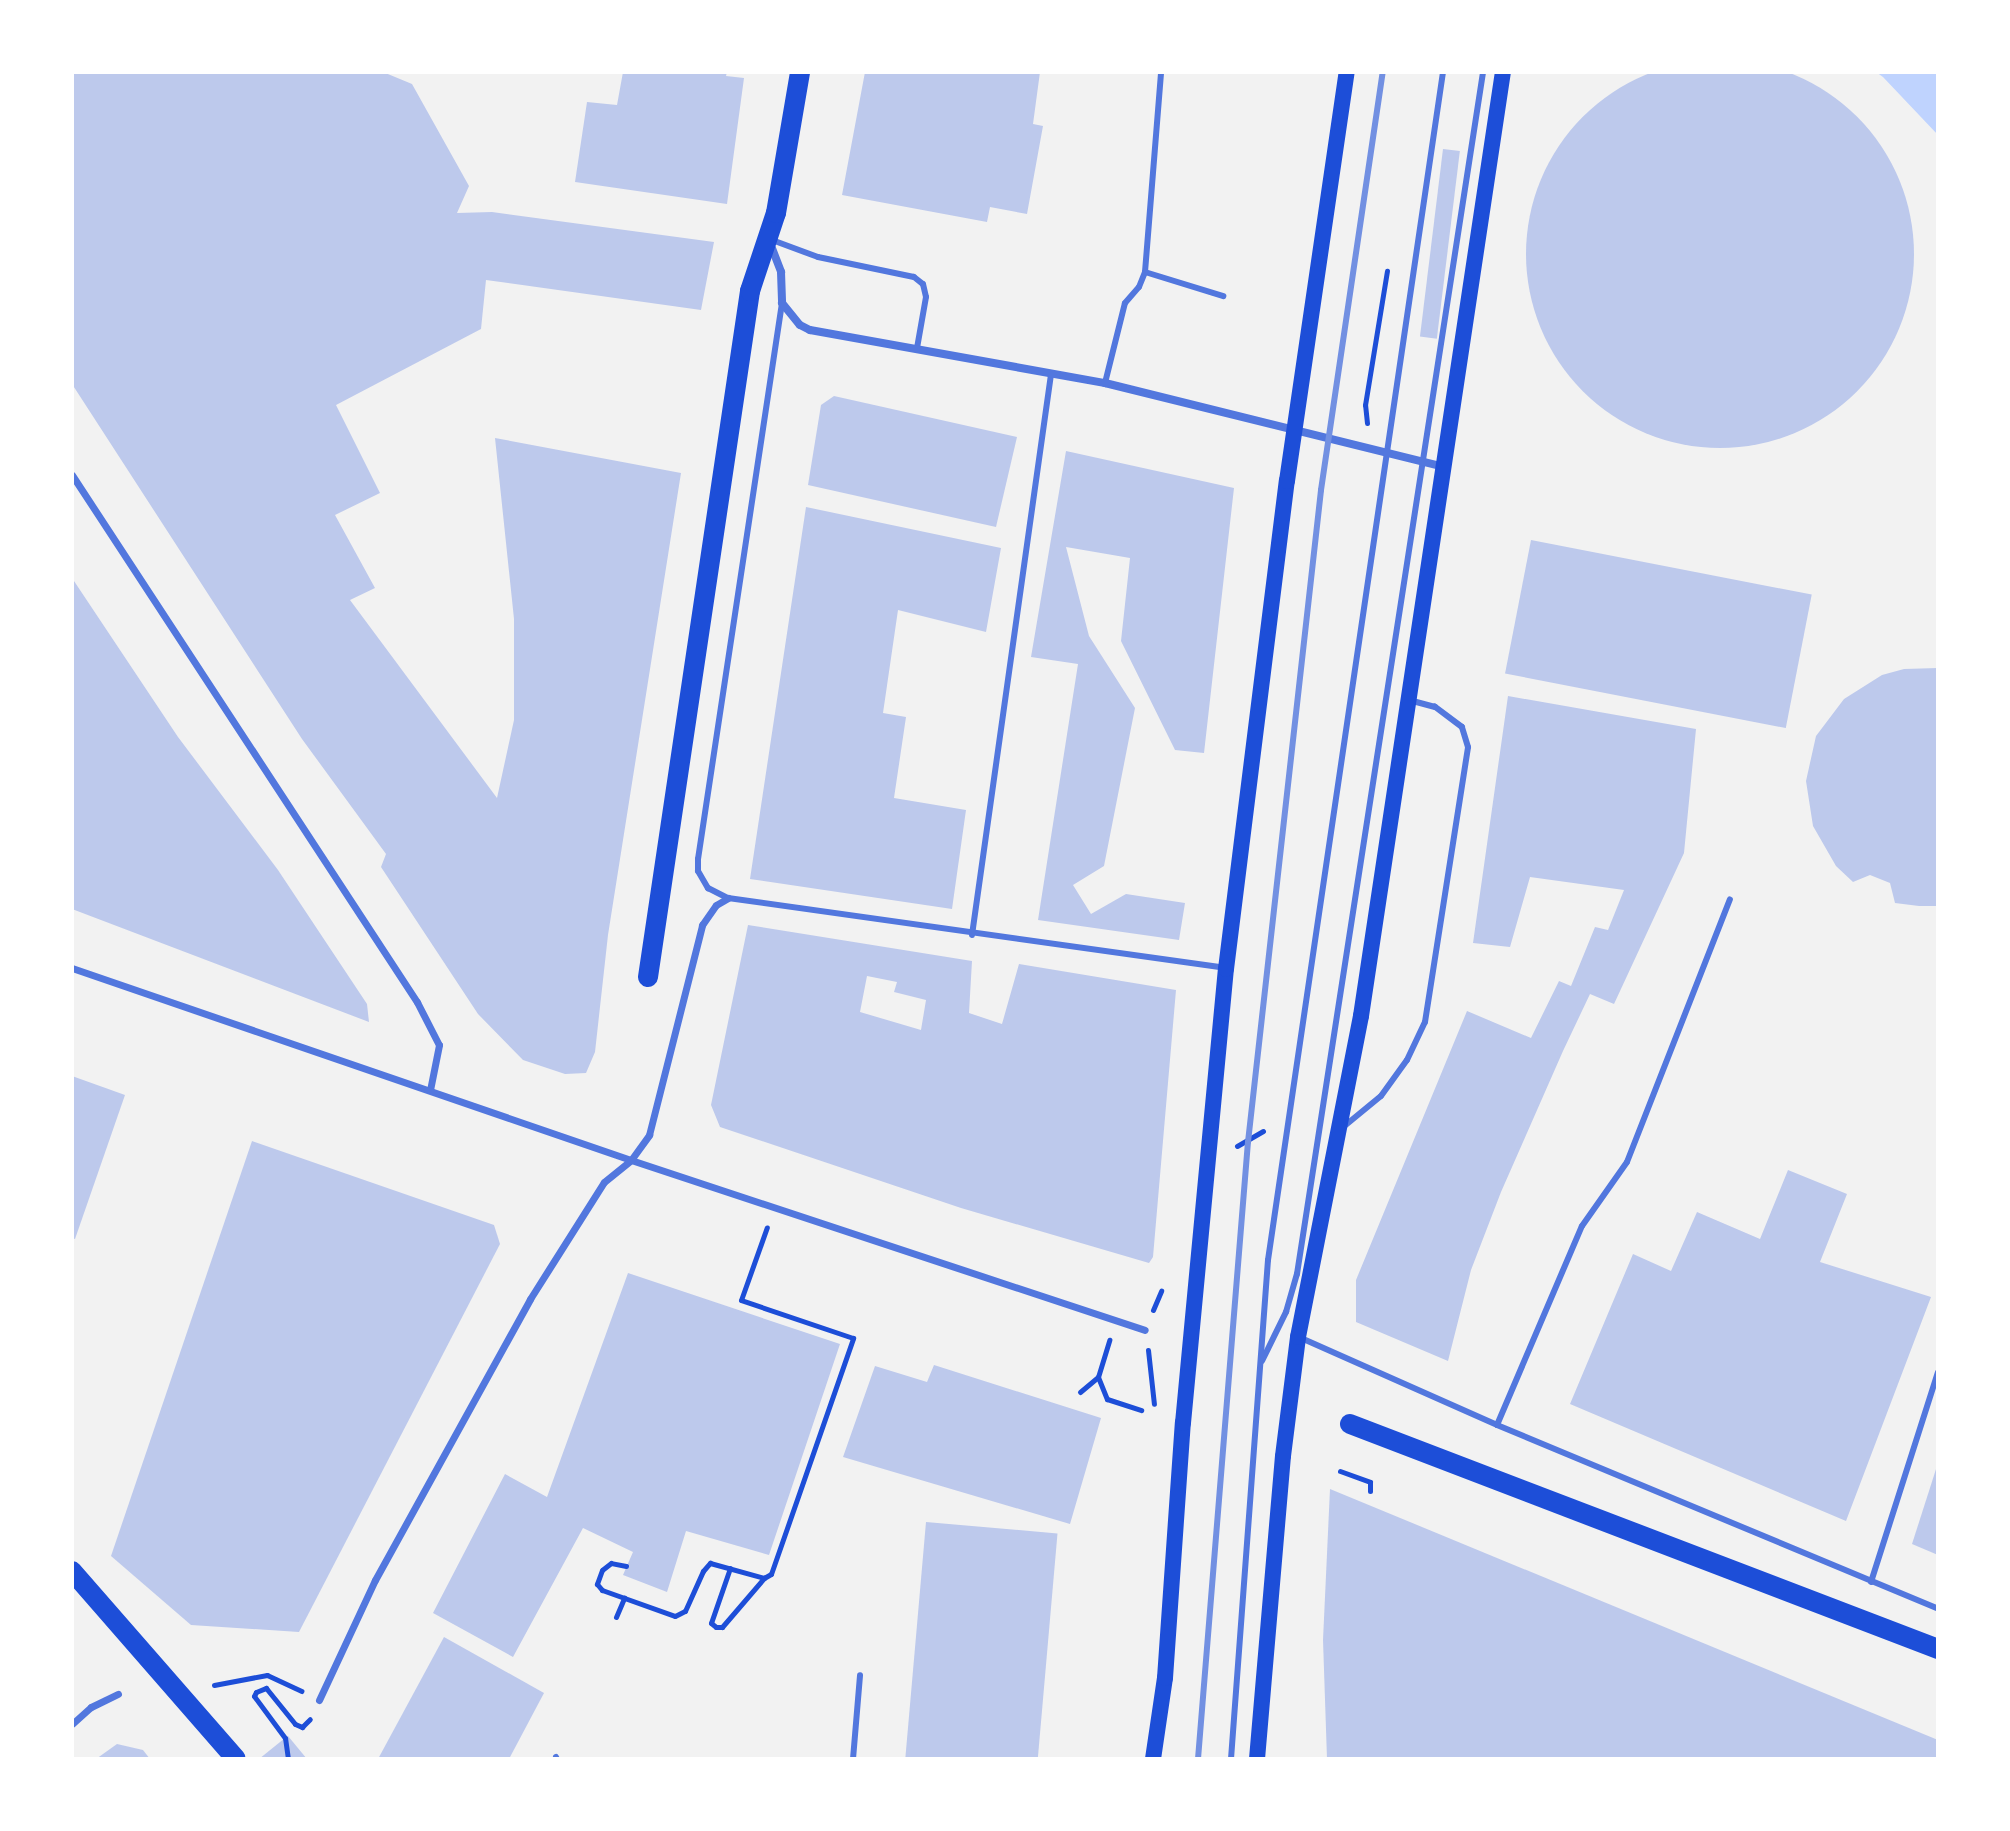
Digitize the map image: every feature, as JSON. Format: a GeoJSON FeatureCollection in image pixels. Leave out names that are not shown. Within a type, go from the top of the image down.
{"type":"FeatureCollection","features":[{"type":"Feature","properties":{"kind":"main road"},"geometry":{"type":"LineString","coordinates":[[648,977],[750,291],[769,238],[800,72]]}},
{"type":"Feature","properties":{"kind":"main road"},"geometry":{"type":"LineString","coordinates":[[1153,1759],[1165,1678],[1183,1423],[1226,969],[1294,427],[1347,72]]}},
{"type":"Feature","properties":{"kind":"main road"},"geometry":{"type":"LineString","coordinates":[[1257,1759],[1283,1456],[1298,1337],[1341,1128],[1503,72]]}},
{"type":"Feature","properties":{"kind":"main road"},"geometry":{"type":"LineString","coordinates":[[1350,1424],[1938,1649]]}},
{"type":"Feature","properties":{"kind":"main road"},"geometry":{"type":"LineString","coordinates":[[72,1571],[236,1759]]}},
{"type":"Feature","properties":{"kind":"street"},"geometry":{"type":"LineString","coordinates":[[769,238],[781,272],[782,303],[800,325],[810,330],[1105,383],[1294,427],[1441,466]]}},
{"type":"Feature","properties":{"kind":"street"},"geometry":{"type":"LineString","coordinates":[[72,475],[417,1002],[439,1045],[430,1090]]}},
{"type":"Feature","properties":{"kind":"street"},"geometry":{"type":"LineString","coordinates":[[319,1700],[375,1580],[530,1299],[604,1182],[631,1160],[653,1126],[702,925],[716,905],[728,898]]}},
{"type":"Feature","properties":{"kind":"street"},"geometry":{"type":"LineString","coordinates":[[72,968],[631,1160],[1145,1330]]}},
{"type":"Feature","properties":{"kind":"street"},"geometry":{"type":"LineString","coordinates":[[72,1724],[91,1707],[118,1694]]}},
{"type":"Feature","properties":{"kind":"lane"},"geometry":{"type":"LineString","coordinates":[[1105,383],[1125,303],[1139,287],[1145,272],[1161,72]]}},
{"type":"Feature","properties":{"kind":"lane"},"geometry":{"type":"LineString","coordinates":[[1231,1759],[1268,1260],[1443,72]]}},
{"type":"Feature","properties":{"kind":"lane"},"geometry":{"type":"LineString","coordinates":[[1261,1364],[1286,1312],[1297,1274],[1483,72]]}},
{"type":"Feature","properties":{"kind":"lane"},"geometry":{"type":"LineString","coordinates":[[769,238],[818,257],[914,277],[923,284],[926,297],[917,348]]}},
{"type":"Feature","properties":{"kind":"lane"},"geometry":{"type":"LineString","coordinates":[[1145,272],[1223,296]]}},
{"type":"Feature","properties":{"kind":"lane"},"geometry":{"type":"LineString","coordinates":[[782,303],[698,859],[698,871],[708,888],[728,898],[1226,969]]}},
{"type":"Feature","properties":{"kind":"lane"},"geometry":{"type":"LineString","coordinates":[[972,935],[1051,374]]}},
{"type":"Feature","properties":{"kind":"lane"},"geometry":{"type":"LineString","coordinates":[[1341,1128],[1381,1096],[1407,1060],[1425,1022],[1468,747],[1462,727],[1435,707],[1409,700]]}},
{"type":"Feature","properties":{"kind":"lane"},"geometry":{"type":"LineString","coordinates":[[1497,1425],[1582,1226],[1627,1162],[1730,899]]}},
{"type":"Feature","properties":{"kind":"lane"},"geometry":{"type":"LineString","coordinates":[[1298,1337],[1497,1425],[1938,1609]]}},
{"type":"Feature","properties":{"kind":"lane"},"geometry":{"type":"LineString","coordinates":[[1871,1582],[1938,1372]]}},
{"type":"Feature","properties":{"kind":"lane"},"geometry":{"type":"LineString","coordinates":[[853,1759],[860,1675]]}},
{"type":"Feature","properties":{"kind":"path"},"geometry":{"type":"LineString","coordinates":[[730,1568],[711,1623],[716,1627],[722,1627],[764,1578],[771,1574],[853,1338],[741,1300],[774,1207]]}},
{"type":"Feature","properties":{"kind":"path"},"geometry":{"type":"LineString","coordinates":[[1080,1392],[1098,1377],[1115,1320]]}},
{"type":"Feature","properties":{"kind":"path"},"geometry":{"type":"LineString","coordinates":[[1098,1377],[1107,1399],[1141,1410]]}},
{"type":"Feature","properties":{"kind":"path"},"geometry":{"type":"LineString","coordinates":[[1340,1471],[1370,1482],[1370,1491]]}},
{"type":"Feature","properties":{"kind":"path"},"geometry":{"type":"LineString","coordinates":[[626,1566],[611,1563],[602,1570],[597,1584],[602,1590],[675,1616],[685,1611],[703,1571],[710,1563],[764,1578]]}},
{"type":"Feature","properties":{"kind":"path"},"geometry":{"type":"LineString","coordinates":[[616,1617],[624,1598]]}},
{"type":"Feature","properties":{"kind":"path"},"geometry":{"type":"LineString","coordinates":[[214,1685],[267,1675],[319,1700]]}},
{"type":"Feature","properties":{"kind":"path"},"geometry":{"type":"LineString","coordinates":[[288,1759],[285,1738],[254,1696],[256,1692],[266,1688],[295,1724]]}},
{"type":"Feature","properties":{"kind":"water"},"geometry":{"type":"Polygon","coordinates":[[[1876,72],[1938,72],[1938,135],[1883,77],[1876,72]]]}},
{"type":"Feature","properties":{"kind":"building"},"geometry":{"type":"Polygon","coordinates":[[[1720,60],[1758,64],[1794,75],[1828,93],[1857,117],[1881,146],[1899,180],[1910,216],[1914,254],[1910,292],[1899,328],[1881,362],[1857,391],[1828,415],[1794,433],[1758,444],[1720,448],[1682,444],[1646,433],[1612,415],[1583,391],[1559,362],[1541,328],[1530,292],[1526,254],[1530,216],[1541,180],[1559,146],[1583,117],[1612,93],[1646,75],[1682,64],[1720,60]]]}},
{"type":"Feature","properties":{"kind":"building"},"geometry":{"type":"Polygon","coordinates":[[[72,72],[383,72],[412,84],[469,186],[457,213],[492,212],[714,242],[701,310],[486,280],[481,329],[336,405],[380,493],[335,515],[375,588],[350,600],[497,798],[514,720],[514,619],[495,438],[681,473],[608,935],[595,1052],[586,1073],[565,1074],[523,1060],[478,1014],[381,867],[386,854],[302,739],[72,384],[72,72]]]}},
{"type":"Feature","properties":{"kind":"building"},"geometry":{"type":"Polygon","coordinates":[[[623,72],[727,72],[726,76],[744,78],[727,204],[575,182],[587,102],[617,105],[623,72]]]}},
{"type":"Feature","properties":{"kind":"building"},"geometry":{"type":"Polygon","coordinates":[[[865,72],[1040,72],[1033,124],[1043,126],[1027,214],[990,207],[987,222],[842,195],[865,72]]]}},
{"type":"Feature","properties":{"kind":"building"},"geometry":{"type":"Polygon","coordinates":[[[1443,149],[1460,151],[1437,339],[1420,337],[1443,149]]]}},
{"type":"Feature","properties":{"kind":"building"},"geometry":{"type":"Polygon","coordinates":[[[834,396],[1017,437],[996,527],[808,485],[821,405],[834,396]]]}},
{"type":"Feature","properties":{"kind":"building"},"geometry":{"type":"Polygon","coordinates":[[[1066,451],[1234,488],[1204,753],[1175,750],[1121,641],[1130,558],[1066,547],[1089,636],[1135,708],[1104,866],[1073,885],[1091,914],[1126,894],[1185,903],[1179,940],[1038,920],[1078,664],[1031,657],[1066,451]]]}},
{"type":"Feature","properties":{"kind":"building"},"geometry":{"type":"Polygon","coordinates":[[[806,507],[1001,548],[986,632],[898,610],[883,713],[906,717],[894,798],[966,810],[952,909],[750,879],[806,507]]]}},
{"type":"Feature","properties":{"kind":"building"},"geometry":{"type":"Polygon","coordinates":[[[1531,540],[1812,595],[1786,728],[1505,674],[1531,540]]]}},
{"type":"Feature","properties":{"kind":"building"},"geometry":{"type":"Polygon","coordinates":[[[72,578],[178,737],[278,870],[367,1004],[369,1022],[72,909],[72,578]]]}},
{"type":"Feature","properties":{"kind":"building"},"geometry":{"type":"Polygon","coordinates":[[[1938,668],[1938,906],[1895,903],[1890,883],[1870,875],[1853,882],[1836,866],[1813,826],[1806,781],[1816,736],[1844,699],[1882,675],[1904,669],[1938,668]]]}},
{"type":"Feature","properties":{"kind":"building"},"geometry":{"type":"Polygon","coordinates":[[[1508,696],[1696,729],[1684,853],[1614,1004],[1590,994],[1563,1051],[1501,1192],[1471,1270],[1448,1361],[1356,1322],[1356,1280],[1467,1011],[1531,1038],[1559,981],[1571,986],[1595,927],[1608,930],[1624,890],[1530,877],[1510,947],[1473,943],[1508,696]]]}},
{"type":"Feature","properties":{"kind":"building"},"geometry":{"type":"Polygon","coordinates":[[[748,925],[972,961],[969,1013],[1002,1024],[1019,964],[1176,990],[1153,1257],[1149,1263],[961,1208],[720,1127],[711,1105],[748,925]],[[867,976],[860,1012],[921,1030],[926,1000],[894,992],[897,982],[867,976]]]}},
{"type":"Feature","properties":{"kind":"building"},"geometry":{"type":"Polygon","coordinates":[[[72,1076],[125,1095],[75,1239],[72,1238],[72,1076]]]}},
{"type":"Feature","properties":{"kind":"building"},"geometry":{"type":"Polygon","coordinates":[[[252,1141],[494,1225],[500,1244],[299,1632],[191,1625],[111,1556],[252,1141]]]}},
{"type":"Feature","properties":{"kind":"building"},"geometry":{"type":"Polygon","coordinates":[[[1788,1170],[1847,1194],[1820,1262],[1931,1297],[1846,1521],[1570,1404],[1633,1254],[1671,1271],[1697,1212],[1760,1239],[1788,1170]]]}},
{"type":"Feature","properties":{"kind":"building"},"geometry":{"type":"Polygon","coordinates":[[[628,1273],[840,1344],[769,1555],[686,1531],[667,1592],[623,1575],[633,1552],[583,1528],[513,1657],[433,1613],[505,1474],[547,1497],[628,1273]]]}},
{"type":"Feature","properties":{"kind":"building"},"geometry":{"type":"Polygon","coordinates":[[[934,1365],[1101,1418],[1070,1524],[843,1457],[875,1366],[927,1382],[934,1365]]]}},
{"type":"Feature","properties":{"kind":"building"},"geometry":{"type":"Polygon","coordinates":[[[1938,1466],[1938,1555],[1912,1544],[1938,1466]]]}},
{"type":"Feature","properties":{"kind":"building"},"geometry":{"type":"Polygon","coordinates":[[[1330,1489],[1938,1740],[1938,1759],[1327,1759],[1323,1640],[1330,1489]]]}},
{"type":"Feature","properties":{"kind":"building"},"geometry":{"type":"Polygon","coordinates":[[[926,1522],[1057,1534],[1038,1759],[905,1758],[926,1522]]]}},
{"type":"Feature","properties":{"kind":"building"},"geometry":{"type":"Polygon","coordinates":[[[444,1637],[544,1693],[509,1759],[378,1759],[444,1637]]]}},
{"type":"Feature","properties":{"kind":"building"},"geometry":{"type":"Polygon","coordinates":[[[288,1736],[307,1759],[259,1759],[285,1738],[288,1736]]]}},
{"type":"Feature","properties":{"kind":"building"},"geometry":{"type":"Polygon","coordinates":[[[117,1744],[143,1750],[150,1759],[96,1759],[117,1744]]]}},
{"type":"Feature","properties":{"kind":"railway"},"geometry":{"type":"LineString","coordinates":[[1198,1759],[1248,1142],[1321,490],[1383,72]]}}]}
